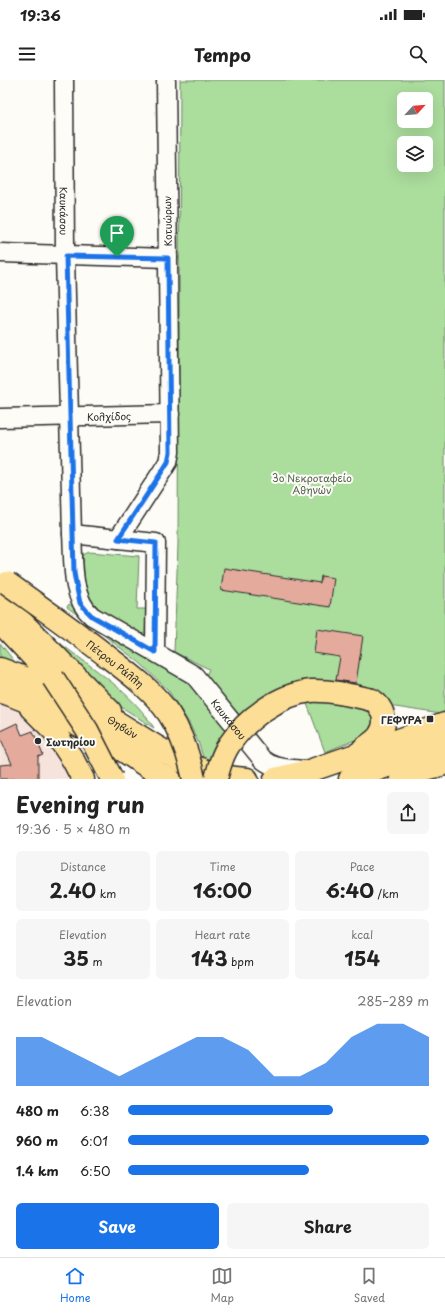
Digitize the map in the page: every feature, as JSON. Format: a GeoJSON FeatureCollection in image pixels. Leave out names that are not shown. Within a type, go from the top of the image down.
{"type":"FeatureCollection","features":[{"type":"Feature","properties":{"kind":"main road"},"geometry":{"type":"LineString","coordinates":[[2,587],[127,729]]}},
{"type":"Feature","properties":{"kind":"main road","name":"Πέτρου Ράλλη"},"geometry":{"type":"LineString","coordinates":[[2,587],[97,648],[130,674],[155,697],[170,716],[179,733],[189,757],[194,779]]}},
{"type":"Feature","properties":{"kind":"main road"},"geometry":{"type":"LineString","coordinates":[[0,604],[95,737],[112,779]]}},
{"type":"Feature","properties":{"kind":"main road"},"geometry":{"type":"LineString","coordinates":[[0,622],[53,678]]}},
{"type":"Feature","properties":{"kind":"main road","name":"Θηβών"},"geometry":{"type":"LineString","coordinates":[[0,669],[28,679],[101,713],[168,755],[214,774],[247,779]]}},
{"type":"Feature","properties":{"kind":"main road","name":"Θηβών"},"geometry":{"type":"LineString","coordinates":[[0,691],[54,713],[170,779]]}},
{"type":"Feature","properties":{"kind":"main road"},"geometry":{"type":"LineString","coordinates":[[216,779],[225,752],[236,735],[257,715],[274,704],[300,693],[313,691],[350,696],[372,700],[380,706],[384,719],[383,729],[379,736],[354,755]]}},
{"type":"Feature","properties":{"kind":"main road"},"geometry":{"type":"LineString","coordinates":[[22,699],[54,731],[73,760],[83,779]]}},
{"type":"Feature","properties":{"kind":"main road"},"geometry":{"type":"LineString","coordinates":[[275,779],[309,771],[445,724]]}},
{"type":"Feature","properties":{"kind":"main road"},"geometry":{"type":"LineString","coordinates":[[73,760],[80,750],[95,737],[107,730],[127,729]]}},
{"type":"Feature","properties":{"kind":"main road"},"geometry":{"type":"LineString","coordinates":[[350,779],[445,746]]}},
{"type":"Feature","properties":{"kind":"main road"},"geometry":{"type":"LineString","coordinates":[[401,779],[420,771],[445,764]]}},
{"type":"Feature","properties":{"kind":"street","name":"Καυκάσου"},"geometry":{"type":"LineString","coordinates":[[64,80],[72,534],[76,584],[80,603],[92,616],[194,676],[265,761],[275,766],[309,771]]}},
{"type":"Feature","properties":{"kind":"street","name":"Κοτυώρων"},"geometry":{"type":"LineString","coordinates":[[118,539],[168,462],[170,452],[166,80]]}},
{"type":"Feature","properties":{"kind":"street"},"geometry":{"type":"LineString","coordinates":[[0,253],[168,258]]}},
{"type":"Feature","properties":{"kind":"street","name":"Κολχίδος"},"geometry":{"type":"LineString","coordinates":[[0,418],[170,414]]}},
{"type":"Feature","properties":{"kind":"street"},"geometry":{"type":"LineString","coordinates":[[72,534],[156,543],[155,652]]}},
{"type":"Feature","properties":{"kind":"shaded area"},"geometry":{"type":"Polygon","coordinates":[[[4,703],[27,714],[42,726],[76,779],[0,779],[0,704],[4,703]]]}},
{"type":"Feature","properties":{"kind":"green space","name":"3ο Νεκροταφείο Αθηνών"},"geometry":{"type":"Polygon","coordinates":[[[180,80],[445,80],[445,711],[441,714],[389,706],[337,687],[240,721],[205,678],[209,669],[174,652],[178,545],[180,80]]]}},
{"type":"Feature","properties":{"kind":"green space"},"geometry":{"type":"Polygon","coordinates":[[[89,552],[139,556],[137,609],[146,609],[145,637],[136,636],[93,606],[85,593],[83,555],[89,552]]]}},
{"type":"Feature","properties":{"kind":"green space"},"geometry":{"type":"Polygon","coordinates":[[[69,604],[118,639],[181,672],[232,729],[212,764],[205,764],[199,744],[189,723],[168,690],[140,663],[67,607],[69,604]]]}},
{"type":"Feature","properties":{"kind":"green space"},"geometry":{"type":"Polygon","coordinates":[[[0,643],[18,666],[0,663],[0,643]]]}},
{"type":"Feature","properties":{"kind":"green space"},"geometry":{"type":"Polygon","coordinates":[[[60,643],[123,692],[135,703],[154,728],[106,697],[58,644],[60,643]]]}},
{"type":"Feature","properties":{"kind":"green space"},"geometry":{"type":"Polygon","coordinates":[[[306,701],[339,703],[367,710],[373,716],[375,722],[367,735],[325,752],[306,701]]]}},
{"type":"Feature","properties":{"kind":"building"},"geometry":{"type":"Polygon","coordinates":[[[224,568],[320,583],[321,576],[334,578],[330,607],[221,590],[224,568]]]}},
{"type":"Feature","properties":{"kind":"building"},"geometry":{"type":"Polygon","coordinates":[[[317,629],[363,636],[356,683],[336,680],[340,657],[314,653],[317,629]]]}},
{"type":"Feature","properties":{"kind":"building"},"geometry":{"type":"Polygon","coordinates":[[[17,723],[22,735],[33,731],[43,755],[38,757],[38,779],[0,779],[0,765],[12,764],[0,737],[0,731],[17,723]]]}},
{"type":"Feature","properties":{"kind":"place","name":"ΓΕΦΥΡΑ"},"geometry":{"type":"Point","coordinates":[430,719]}},
{"type":"Feature","properties":{"kind":"place","name":"Σωτηρίου"},"geometry":{"type":"Point","coordinates":[38,741]}},
{"type":"Feature","properties":{"kind":"route"},"geometry":{"type":"LineString","coordinates":[[66,256],[117,257],[168,258],[170,452],[168,462],[118,539],[156,543],[155,652],[92,616],[80,603],[74,573],[66,256]]}}]}
